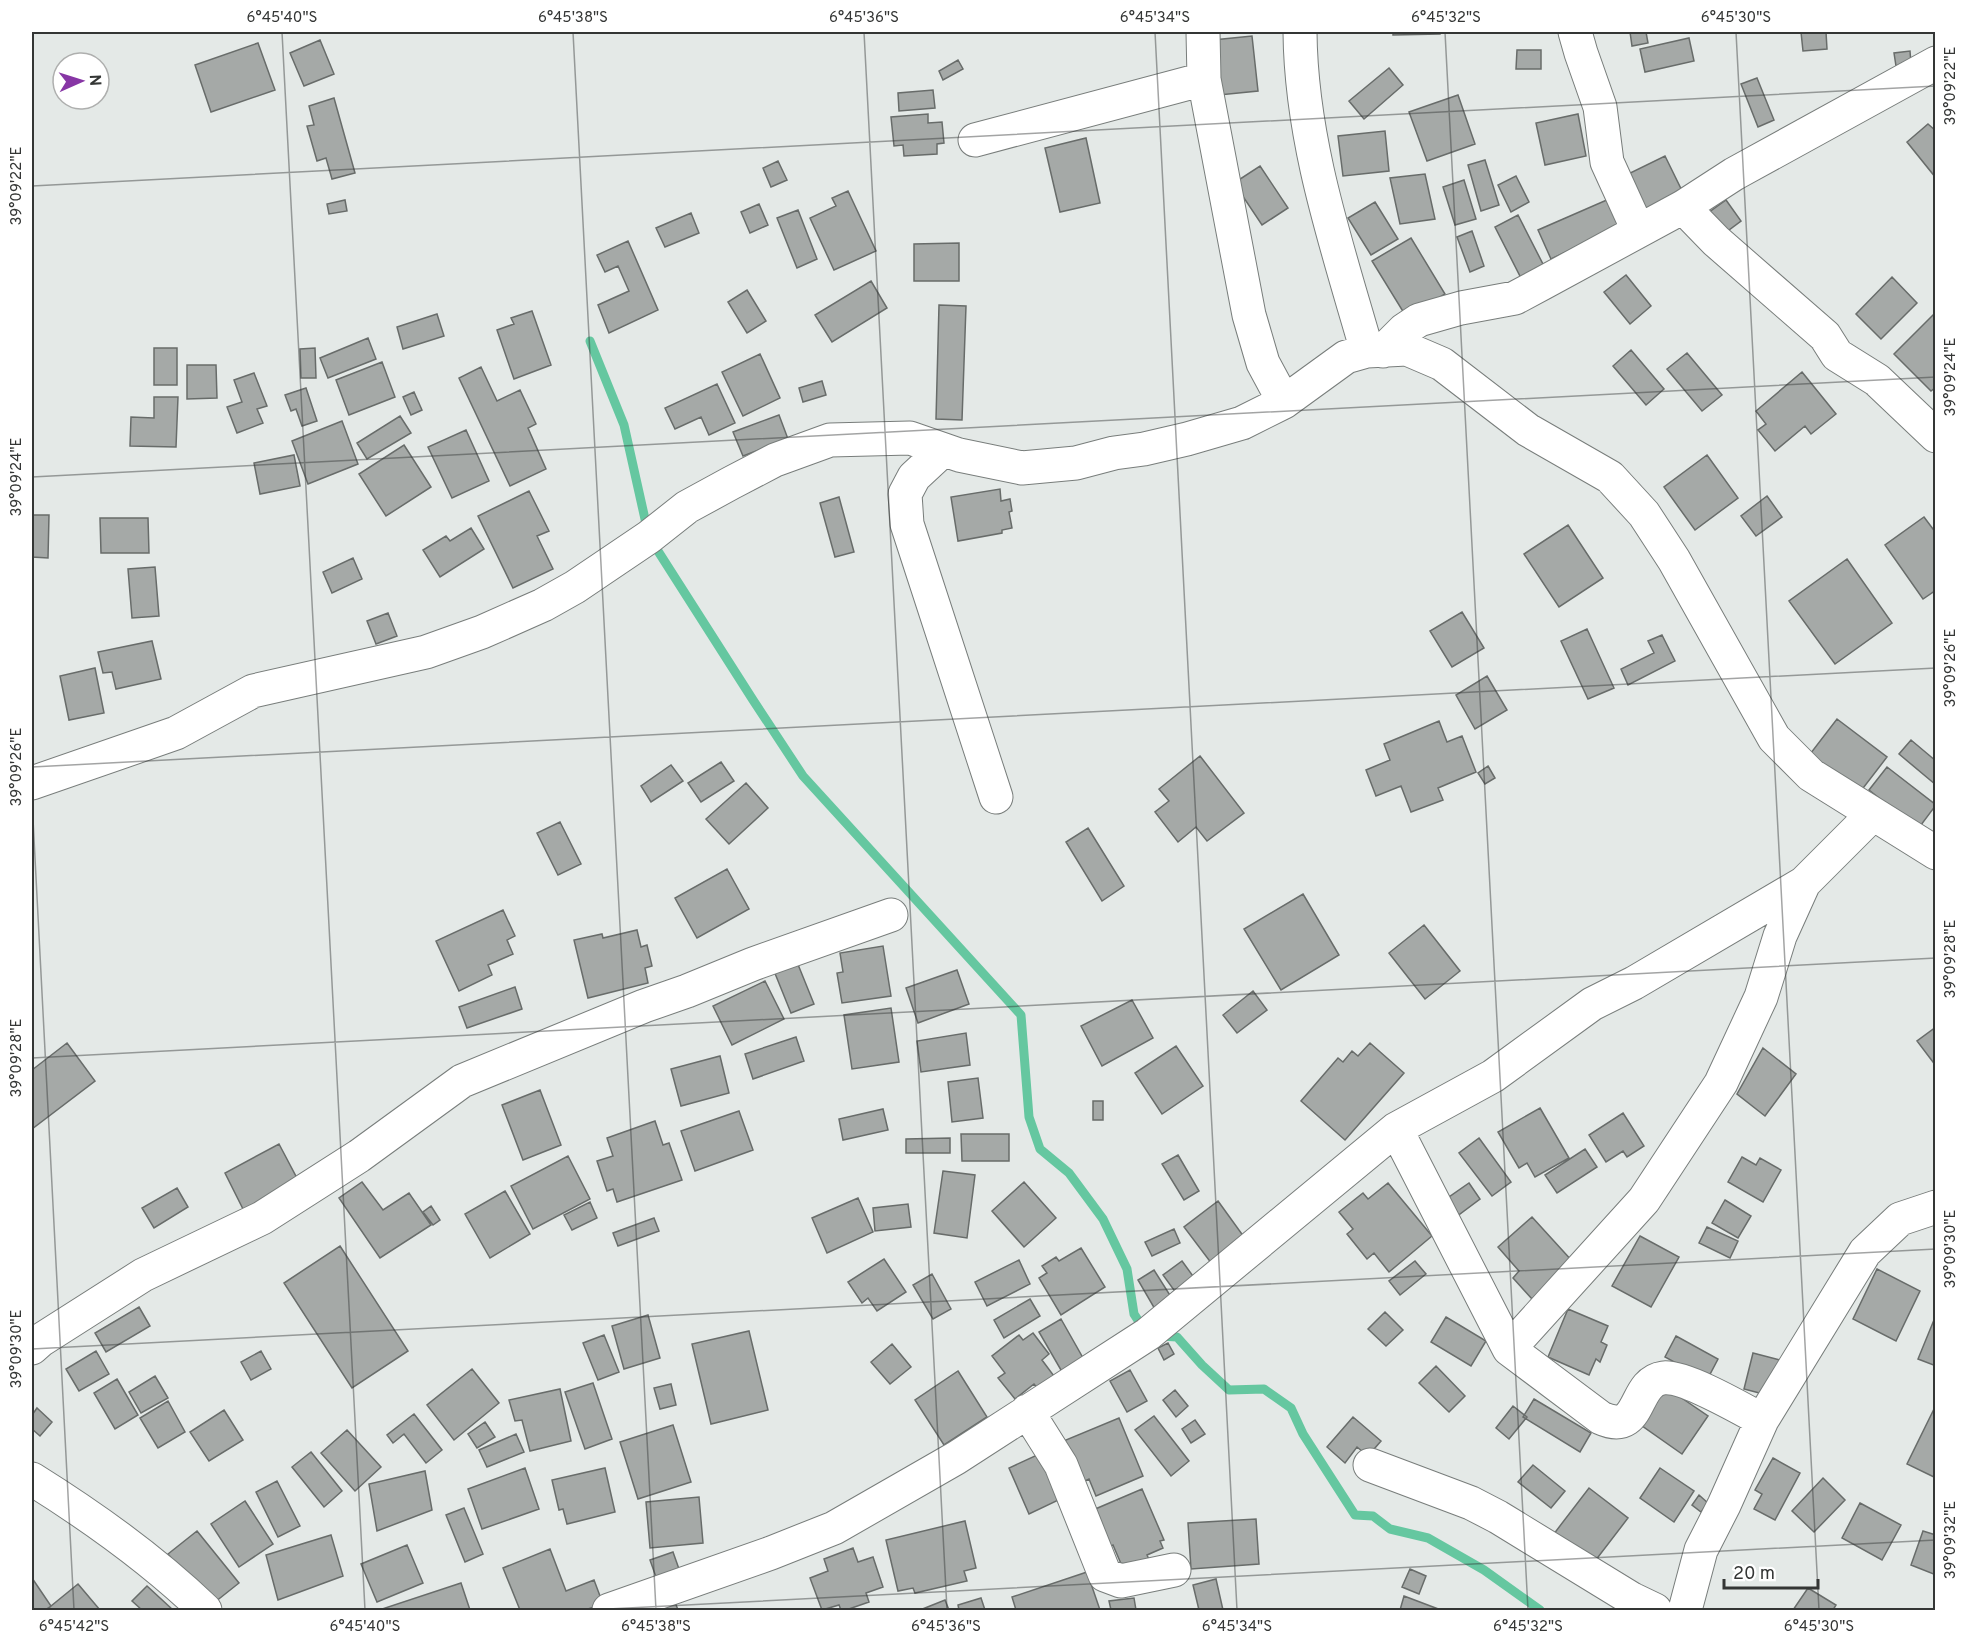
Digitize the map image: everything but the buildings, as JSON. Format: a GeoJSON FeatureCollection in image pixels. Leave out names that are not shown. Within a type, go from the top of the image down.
{"type":"FeatureCollection","features":[{"type":"Feature","properties":{"kind":"street"},"geometry":{"type":"LineString","coordinates":[[1203,32],[1204,79],[1249,315],[1263,363],[1284,402]]}},
{"type":"Feature","properties":{"kind":"street"},"geometry":{"type":"LineString","coordinates":[[1300,32],[1300,51],[1313,155],[1329,225],[1375,351]]}},
{"type":"Feature","properties":{"kind":"street"},"geometry":{"type":"LineString","coordinates":[[1575,32],[1602,116],[1607,162],[1638,230]]}},
{"type":"Feature","properties":{"kind":"street"},"geometry":{"type":"LineString","coordinates":[[1375,351],[1419,320],[1461,308],[1515,298],[1683,207],[1734,174],[1935,63]]}},
{"type":"Feature","properties":{"kind":"street"},"geometry":{"type":"LineString","coordinates":[[975,140],[1204,79]]}},
{"type":"Feature","properties":{"kind":"street"},"geometry":{"type":"LineString","coordinates":[[1683,207],[1716,241],[1825,336],[1837,355],[1877,380],[1935,436]]}},
{"type":"Feature","properties":{"kind":"street"},"geometry":{"type":"LineString","coordinates":[[32,783],[176,733],[253,691],[426,652],[482,632],[543,605],[574,587],[649,537],[687,507],[713,492],[775,460],[830,440],[910,438],[976,459],[1022,468],[1076,463],[1187,439],[1242,423],[1284,402],[1346,357],[1375,351],[1407,349],[1442,364],[1528,430],[1610,477],[1644,514],[1674,560],[1774,738],[1811,775],[1935,853]]}},
{"type":"Feature","properties":{"kind":"street"},"geometry":{"type":"LineString","coordinates":[[943,450],[914,477],[905,494],[907,524],[996,797]]}},
{"type":"Feature","properties":{"kind":"street"},"geometry":{"type":"LineString","coordinates":[[609,1611],[834,1528],[956,1458],[1148,1334],[1396,1129],[1493,1076],[1592,1004],[1634,983],[1804,883],[1873,814]]}},
{"type":"Feature","properties":{"kind":"street"},"geometry":{"type":"LineString","coordinates":[[1509,1349],[1644,1200],[1722,1083],[1761,997],[1780,936],[1804,883]]}},
{"type":"Feature","properties":{"kind":"street"},"geometry":{"type":"LineString","coordinates":[[32,1348],[143,1275],[271,1212],[359,1156],[462,1081],[644,1006],[891,915]]}},
{"type":"Feature","properties":{"kind":"street"},"geometry":{"type":"LineString","coordinates":[[1396,1129],[1509,1349],[1601,1418],[1611,1422],[1624,1421],[1630,1416],[1650,1383],[1662,1377],[1675,1378],[1762,1420]]}},
{"type":"Feature","properties":{"kind":"street"},"geometry":{"type":"LineString","coordinates":[[1685,1611],[1701,1550],[1762,1420],[1865,1252],[1900,1219],[1935,1207]]}},
{"type":"Feature","properties":{"kind":"street"},"geometry":{"type":"LineString","coordinates":[[1027,1411],[1061,1465],[1105,1575],[1121,1581],[1174,1570]]}},
{"type":"Feature","properties":{"kind":"street"},"geometry":{"type":"LineString","coordinates":[[1370,1465],[1441,1490],[1498,1517],[1655,1611]]}},
{"type":"Feature","properties":{"kind":"street"},"geometry":{"type":"LineString","coordinates":[[32,1479],[120,1538],[185,1591],[205,1611]]}},
{"type":"Feature","properties":{"kind":"waterway"},"geometry":{"type":"LineString","coordinates":[[590,341],[624,425],[649,537],[753,700],[803,776],[1021,1015],[1029,1117],[1040,1149],[1069,1173],[1103,1219],[1127,1269],[1134,1314],[1145,1331]]}},
{"type":"Feature","properties":{"kind":"waterway"},"geometry":{"type":"LineString","coordinates":[[1160,1336],[1177,1337],[1229,1390],[1264,1389],[1291,1408],[1303,1434],[1355,1515],[1373,1516],[1390,1529],[1428,1538],[1484,1570],[1540,1610]]}}]}
